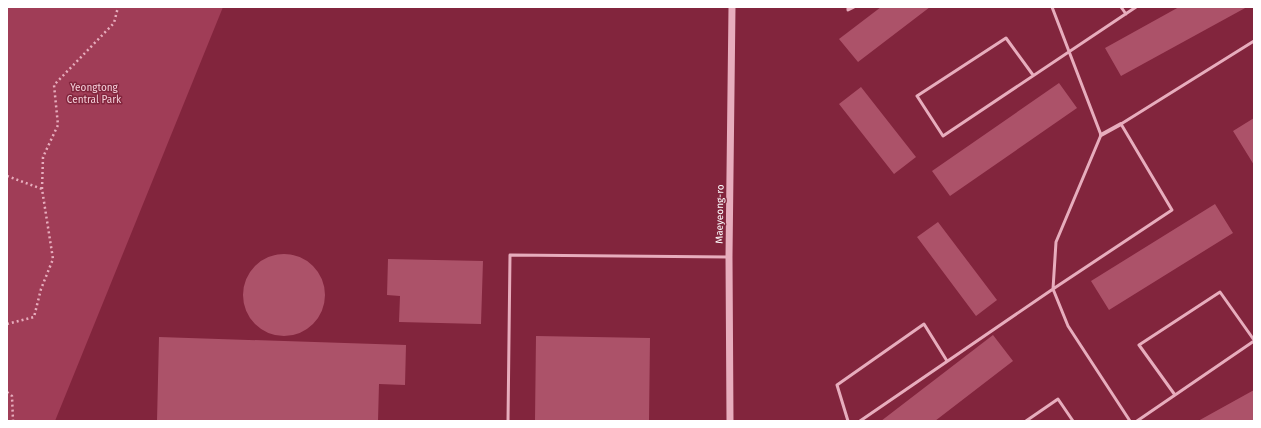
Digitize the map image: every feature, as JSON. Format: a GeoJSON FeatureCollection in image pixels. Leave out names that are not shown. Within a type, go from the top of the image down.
{"type":"FeatureCollection","features":[{"type":"Feature","properties":{"kind":"street","name":"Maeyeong-ro"},"geometry":{"type":"LineString","coordinates":[[730,421],[729,257],[732,7]]}},
{"type":"Feature","properties":{"kind":"street"},"geometry":{"type":"LineString","coordinates":[[1101,135],[1121,124]]}},
{"type":"Feature","properties":{"kind":"lane"},"geometry":{"type":"LineString","coordinates":[[848,7],[848,10],[854,7]]}},
{"type":"Feature","properties":{"kind":"lane"},"geometry":{"type":"LineString","coordinates":[[1052,7],[1101,135],[1056,242],[1053,289],[1068,326],[1130,421]]}},
{"type":"Feature","properties":{"kind":"lane"},"geometry":{"type":"LineString","coordinates":[[1121,7],[1126,14]]}},
{"type":"Feature","properties":{"kind":"lane"},"geometry":{"type":"LineString","coordinates":[[1033,75],[1006,38],[917,96],[943,136],[1136,7]]}},
{"type":"Feature","properties":{"kind":"lane"},"geometry":{"type":"LineString","coordinates":[[860,421],[1053,289],[1172,210],[1121,124],[1254,41]]}},
{"type":"Feature","properties":{"kind":"lane"},"geometry":{"type":"LineString","coordinates":[[508,421],[510,255],[729,257]]}},
{"type":"Feature","properties":{"kind":"lane"},"geometry":{"type":"LineString","coordinates":[[1137,421],[1175,395],[1254,340],[1220,292],[1139,345],[1175,395]]}},
{"type":"Feature","properties":{"kind":"lane"},"geometry":{"type":"LineString","coordinates":[[848,421],[838,385],[924,324],[947,361]]}},
{"type":"Feature","properties":{"kind":"lane"},"geometry":{"type":"LineString","coordinates":[[1026,421],[1058,399],[1073,421]]}},
{"type":"Feature","properties":{"kind":"path"},"geometry":{"type":"LineString","coordinates":[[7,324],[34,316],[41,289],[53,259],[42,189],[43,157],[58,125],[54,86],[114,23],[118,7]]}},
{"type":"Feature","properties":{"kind":"path"},"geometry":{"type":"LineString","coordinates":[[7,176],[42,189]]}},
{"type":"Feature","properties":{"kind":"path"},"geometry":{"type":"LineString","coordinates":[[7,392],[12,396],[13,421]]}},
{"type":"Feature","properties":{"kind":"green space","name":"Yeongtong Central Park"},"geometry":{"type":"Polygon","coordinates":[[[7,7],[223,7],[55,421],[7,421],[7,7]]]}},
{"type":"Feature","properties":{"kind":"building"},"geometry":{"type":"Polygon","coordinates":[[[881,7],[930,7],[858,62],[839,39],[881,7]]]}},
{"type":"Feature","properties":{"kind":"building"},"geometry":{"type":"Polygon","coordinates":[[[1179,7],[1247,7],[1121,76],[1105,48],[1179,7]]]}},
{"type":"Feature","properties":{"kind":"building"},"geometry":{"type":"Polygon","coordinates":[[[1059,83],[1077,108],[950,196],[932,171],[1059,83]]]}},
{"type":"Feature","properties":{"kind":"building"},"geometry":{"type":"Polygon","coordinates":[[[861,87],[916,157],[894,174],[839,104],[861,87]]]}},
{"type":"Feature","properties":{"kind":"building"},"geometry":{"type":"Polygon","coordinates":[[[1254,118],[1254,165],[1233,131],[1254,118]]]}},
{"type":"Feature","properties":{"kind":"building"},"geometry":{"type":"Polygon","coordinates":[[[1215,204],[1233,233],[1109,310],[1091,281],[1215,204]]]}},
{"type":"Feature","properties":{"kind":"building"},"geometry":{"type":"Polygon","coordinates":[[[938,222],[997,300],[976,316],[917,237],[938,222]]]}},
{"type":"Feature","properties":{"kind":"building"},"geometry":{"type":"Polygon","coordinates":[[[284,254],[300,257],[313,266],[322,279],[325,295],[322,311],[313,324],[300,333],[284,336],[268,333],[255,324],[246,311],[243,295],[246,279],[255,266],[268,257],[284,254]]]}},
{"type":"Feature","properties":{"kind":"building"},"geometry":{"type":"Polygon","coordinates":[[[388,259],[483,261],[481,324],[399,322],[400,296],[387,295],[388,259]]]}},
{"type":"Feature","properties":{"kind":"building"},"geometry":{"type":"Polygon","coordinates":[[[993,335],[1013,361],[935,421],[881,421],[993,335]]]}},
{"type":"Feature","properties":{"kind":"building"},"geometry":{"type":"Polygon","coordinates":[[[536,336],[650,338],[649,421],[535,420],[536,336]]]}},
{"type":"Feature","properties":{"kind":"building"},"geometry":{"type":"Polygon","coordinates":[[[159,337],[406,345],[405,385],[379,384],[378,421],[157,421],[159,337]]]}},
{"type":"Feature","properties":{"kind":"building"},"geometry":{"type":"Polygon","coordinates":[[[1254,390],[1254,421],[1198,421],[1254,390]]]}}]}
